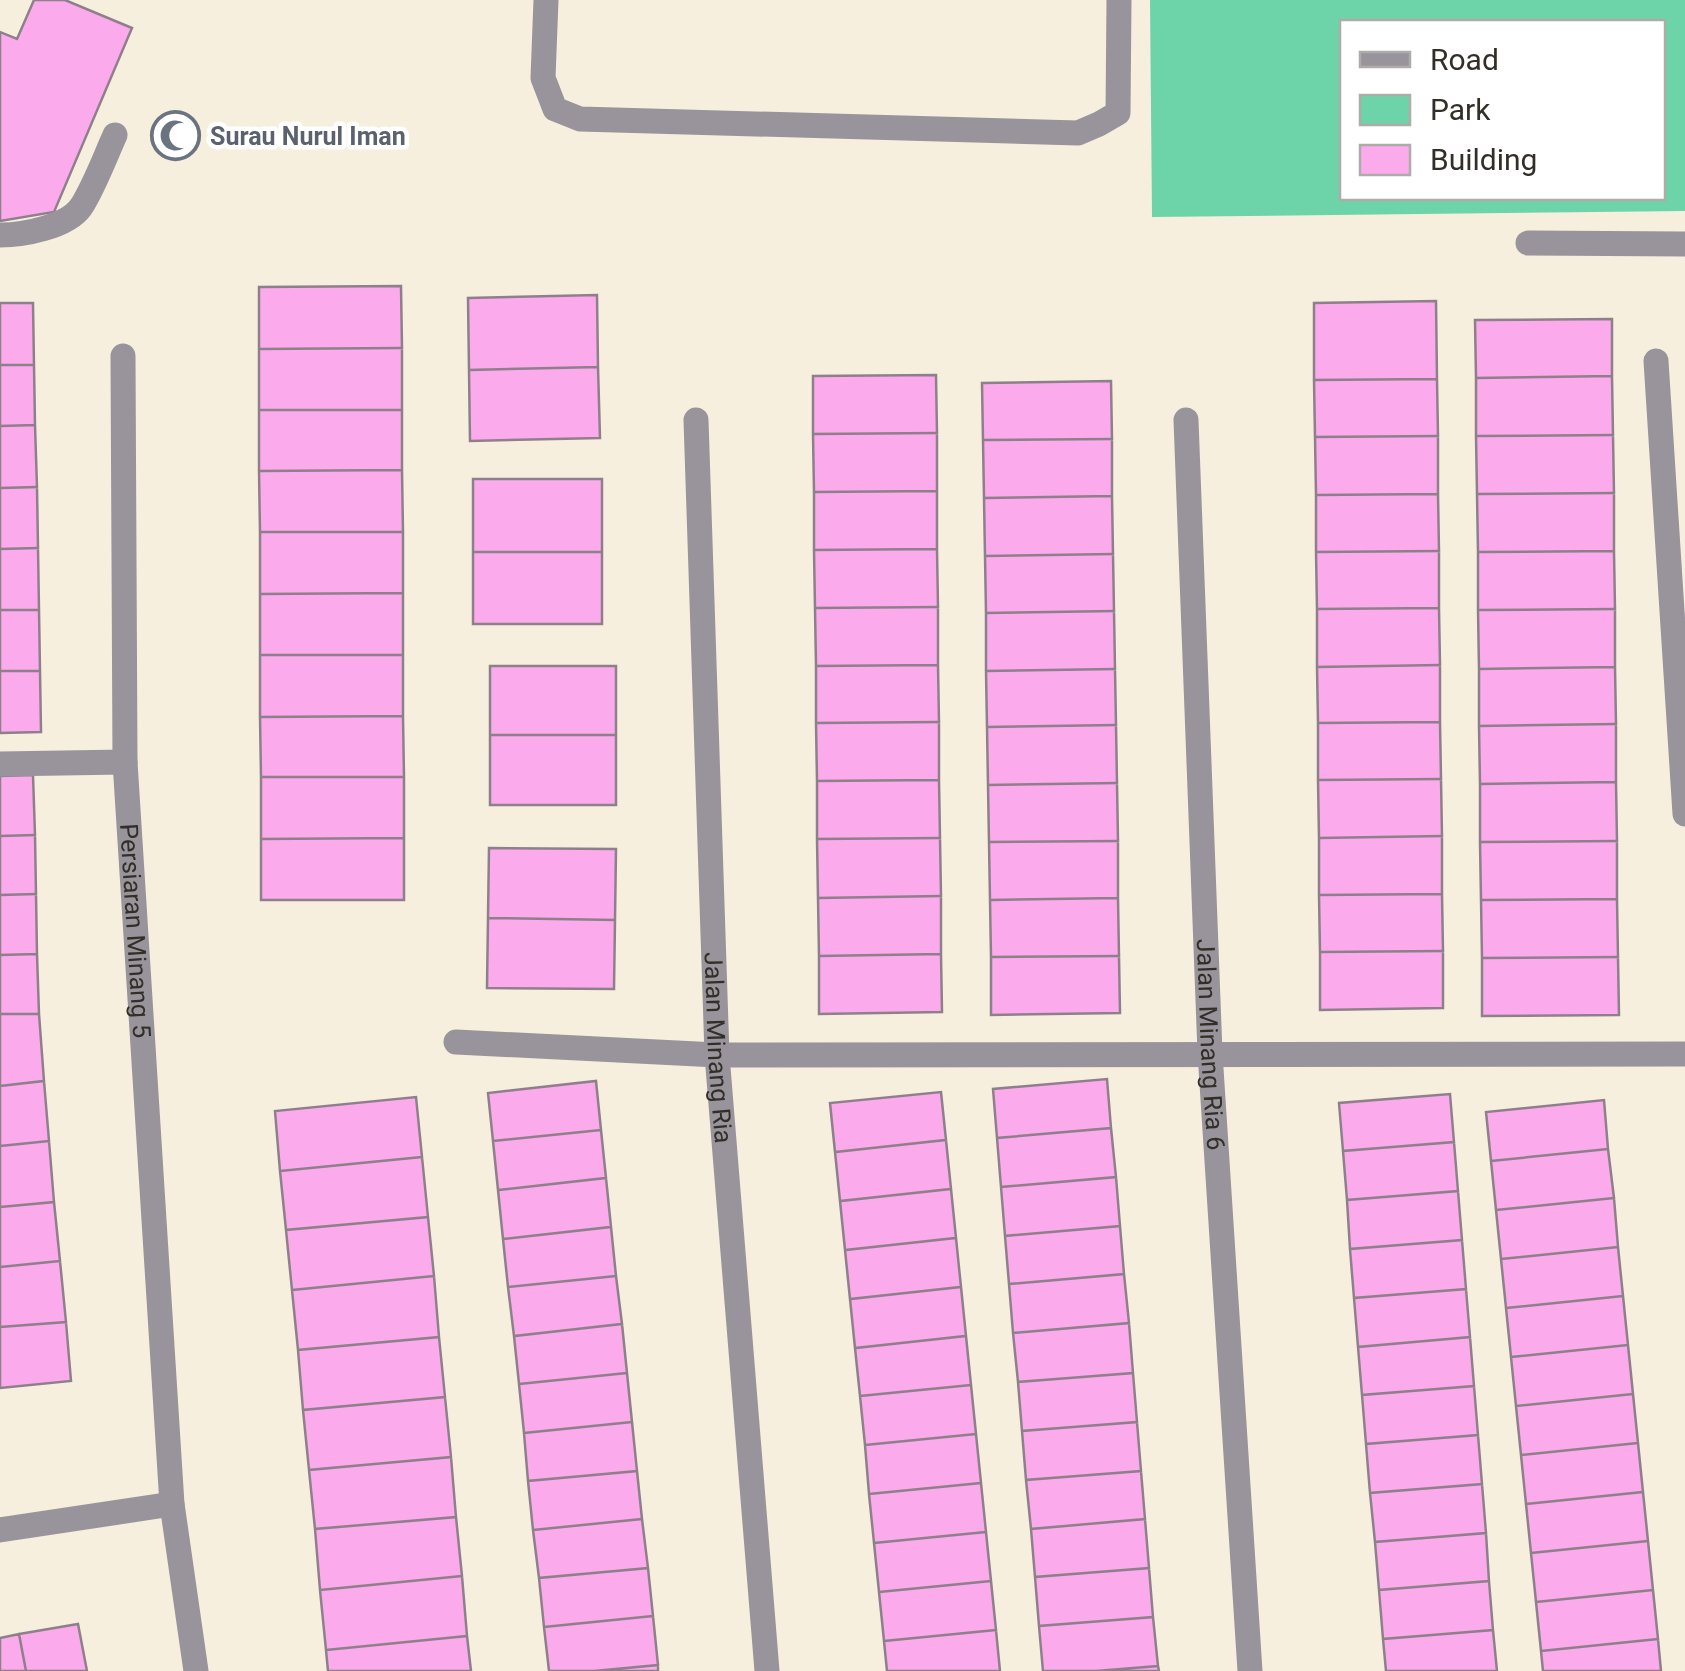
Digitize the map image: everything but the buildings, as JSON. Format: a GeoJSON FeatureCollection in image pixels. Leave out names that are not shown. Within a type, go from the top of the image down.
{"type":"FeatureCollection","features":[{"type":"Feature","properties":{"kind":"street"},"geometry":{"type":"LineString","coordinates":[[546,0],[543,78],[555,109],[580,120],[1078,133],[1118,113],[1119,0]]}},
{"type":"Feature","properties":{"kind":"street"},"geometry":{"type":"LineString","coordinates":[[0,235],[52,226],[79,211],[116,135]]}},
{"type":"Feature","properties":{"kind":"street"},"geometry":{"type":"LineString","coordinates":[[1528,243],[1685,244]]}},
{"type":"Feature","properties":{"kind":"street","name":"Persiaran Minang 5"},"geometry":{"type":"LineString","coordinates":[[123,356],[125,762],[172,1504],[196,1671]]}},
{"type":"Feature","properties":{"kind":"street"},"geometry":{"type":"LineString","coordinates":[[1656,361],[1685,814]]}},
{"type":"Feature","properties":{"kind":"street","name":"Jalan Minang Ria"},"geometry":{"type":"LineString","coordinates":[[696,420],[717,1055],[767,1671]]}},
{"type":"Feature","properties":{"kind":"street","name":"Jalan Minang Ria 6"},"geometry":{"type":"LineString","coordinates":[[1186,420],[1210,1053],[1250,1671]]}},
{"type":"Feature","properties":{"kind":"street"},"geometry":{"type":"LineString","coordinates":[[0,764],[125,762]]}},
{"type":"Feature","properties":{"kind":"street"},"geometry":{"type":"LineString","coordinates":[[456,1042],[717,1055],[1685,1054]]}},
{"type":"Feature","properties":{"kind":"street"},"geometry":{"type":"LineString","coordinates":[[0,1530],[172,1504]]}},
{"type":"Feature","properties":{"kind":"green space"},"geometry":{"type":"Polygon","coordinates":[[[1150,0],[1685,0],[1685,211],[1152,217],[1150,0]]]}},
{"type":"Feature","properties":{"kind":"place","name":"Surau Nurul Iman"},"geometry":{"type":"Point","coordinates":[175,136]}}]}
